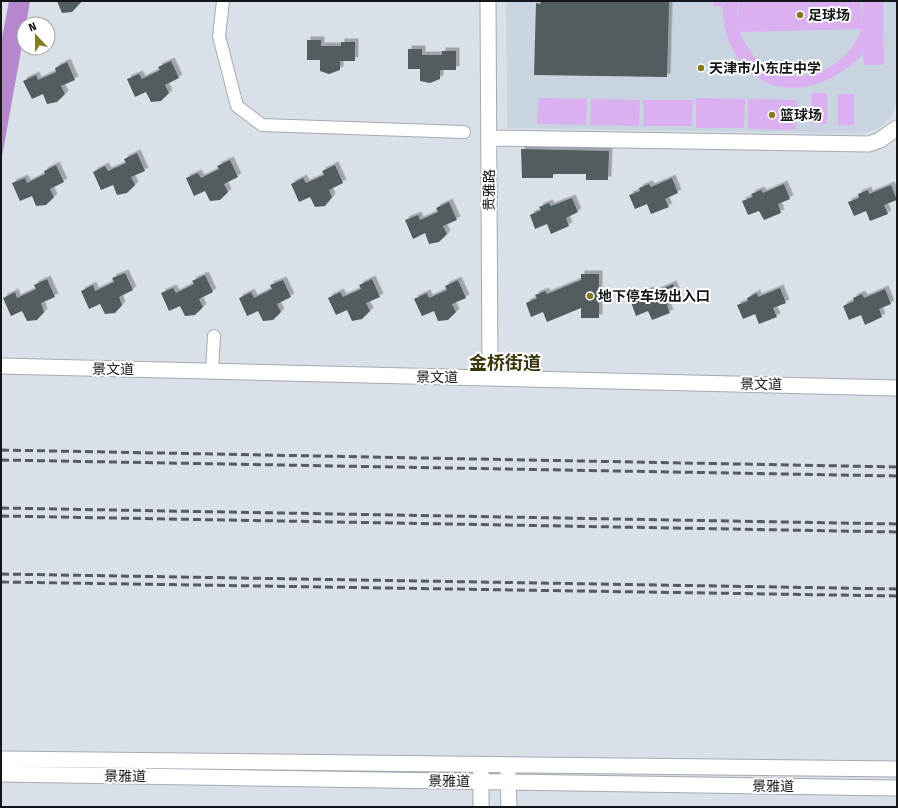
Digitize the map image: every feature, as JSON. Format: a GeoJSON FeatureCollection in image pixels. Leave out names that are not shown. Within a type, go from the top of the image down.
{"type":"FeatureCollection","features":[{"type":"Feature","properties":{"kind":"street"},"geometry":{"type":"LineString","coordinates":[[224,1],[219,36],[237,106],[262,125],[464,132]]}},
{"type":"Feature","properties":{"kind":"street","name":"贵雅路"},"geometry":{"type":"LineString","coordinates":[[488,1],[490,378]]}},
{"type":"Feature","properties":{"kind":"street"},"geometry":{"type":"LineString","coordinates":[[489,138],[869,144],[880,140],[897,128]]}},
{"type":"Feature","properties":{"kind":"street"},"geometry":{"type":"LineString","coordinates":[[212,371],[214,336]]}},
{"type":"Feature","properties":{"kind":"street","name":"景文道"},"geometry":{"type":"LineString","coordinates":[[1,366],[897,388]]}},
{"type":"Feature","properties":{"kind":"street","name":"景雅道"},"geometry":{"type":"LineString","coordinates":[[1,759],[897,769]]}},
{"type":"Feature","properties":{"kind":"street"},"geometry":{"type":"LineString","coordinates":[[481,765],[482,807]]}},
{"type":"Feature","properties":{"kind":"street"},"geometry":{"type":"LineString","coordinates":[[508,765],[509,807]]}},
{"type":"Feature","properties":{"kind":"street","name":"景雅道"},"geometry":{"type":"LineString","coordinates":[[1,774],[897,788]]}},
{"type":"Feature","properties":{"kind":"shaded area"},"geometry":{"type":"Polygon","coordinates":[[[9,1],[30,1],[27,16],[16,16],[16,56],[20,56],[1,162],[1,43],[9,1]]]}},
{"type":"Feature","properties":{"kind":"shaded area","name":"天津市小东庄中学"},"geometry":{"type":"Polygon","coordinates":[[[506,1],[896,1],[897,100],[892,116],[879,128],[863,134],[507,128],[506,1]]]}},
{"type":"Feature","properties":{"kind":"shaded area"},"geometry":{"type":"Polygon","coordinates":[[[713,1],[738,1],[739,28],[739,1],[861,1],[862,26],[863,1],[883,1],[884,65],[864,65],[863,54],[847,69],[829,79],[810,86],[791,88],[772,85],[756,76],[741,62],[727,38],[722,6],[713,6],[713,1]],[[861,29],[740,32],[749,49],[762,64],[772,71],[785,75],[799,76],[812,74],[826,69],[848,53],[856,42],[861,29]]]}},
{"type":"Feature","properties":{"kind":"shaded area"},"geometry":{"type":"Polygon","coordinates":[[[811,93],[827,93],[827,124],[811,124],[811,93]]]}},
{"type":"Feature","properties":{"kind":"shaded area"},"geometry":{"type":"Polygon","coordinates":[[[838,94],[854,94],[854,125],[838,125],[838,94]]]}},
{"type":"Feature","properties":{"kind":"shaded area"},"geometry":{"type":"Polygon","coordinates":[[[538,98],[587,99],[586,125],[537,124],[538,98]]]}},
{"type":"Feature","properties":{"kind":"shaded area","name":"篮球场"},"geometry":{"type":"Polygon","coordinates":[[[696,98],[745,99],[744,128],[696,128],[696,98]]]}},
{"type":"Feature","properties":{"kind":"shaded area"},"geometry":{"type":"Polygon","coordinates":[[[591,99],[640,100],[639,126],[590,125],[591,99]]]}},
{"type":"Feature","properties":{"kind":"shaded area","name":"篮球场"},"geometry":{"type":"Polygon","coordinates":[[[748,99],[797,100],[796,130],[748,129],[748,99]]]}},
{"type":"Feature","properties":{"kind":"shaded area"},"geometry":{"type":"Polygon","coordinates":[[[643,100],[693,100],[692,126],[643,126],[643,100]]]}},
{"type":"Feature","properties":{"kind":"building"},"geometry":{"type":"Polygon","coordinates":[[[57,1],[82,1],[72,12],[62,13],[57,1]]]}},
{"type":"Feature","properties":{"kind":"building"},"geometry":{"type":"Polygon","coordinates":[[[541,1],[669,2],[667,77],[534,75],[536,3],[541,4],[541,1]]]}},
{"type":"Feature","properties":{"kind":"building"},"geometry":{"type":"Polygon","coordinates":[[[307,40],[321,40],[321,46],[341,46],[341,42],[355,42],[355,61],[340,61],[340,70],[329,74],[320,71],[320,60],[307,60],[307,40]]]}},
{"type":"Feature","properties":{"kind":"building"},"geometry":{"type":"Polygon","coordinates":[[[408,49],[422,49],[422,55],[442,55],[442,51],[456,51],[456,70],[440,70],[440,79],[430,83],[420,81],[420,69],[408,69],[408,49]]]}},
{"type":"Feature","properties":{"kind":"building"},"geometry":{"type":"Polygon","coordinates":[[[171,61],[179,78],[165,85],[169,93],[161,101],[151,102],[146,92],[135,97],[127,79],[139,74],[142,79],[160,70],[158,67],[171,61]]]}},
{"type":"Feature","properties":{"kind":"building"},"geometry":{"type":"Polygon","coordinates":[[[67,62],[75,80],[61,86],[65,94],[57,102],[47,104],[43,94],[32,99],[23,81],[36,75],[38,80],[56,72],[55,68],[67,62]]]}},
{"type":"Feature","properties":{"kind":"building"},"geometry":{"type":"Polygon","coordinates":[[[521,149],[609,151],[608,180],[586,180],[586,174],[553,174],[553,178],[522,178],[521,149]]]}},
{"type":"Feature","properties":{"kind":"building"},"geometry":{"type":"Polygon","coordinates":[[[137,153],[145,171],[131,177],[135,185],[127,193],[117,195],[113,185],[101,190],[93,172],[105,166],[108,171],[126,163],[124,159],[137,153]]]}},
{"type":"Feature","properties":{"kind":"building"},"geometry":{"type":"Polygon","coordinates":[[[230,160],[238,177],[224,184],[228,192],[220,200],[210,201],[205,191],[194,196],[186,178],[198,173],[201,178],[219,169],[217,166],[230,160]]]}},
{"type":"Feature","properties":{"kind":"building"},"geometry":{"type":"Polygon","coordinates":[[[56,165],[64,182],[50,189],[54,197],[46,205],[36,206],[32,196],[20,201],[12,183],[25,178],[27,183],[45,174],[44,171],[56,165]]]}},
{"type":"Feature","properties":{"kind":"building"},"geometry":{"type":"Polygon","coordinates":[[[335,165],[343,183],[329,190],[332,197],[325,206],[315,207],[310,197],[299,202],[291,184],[303,178],[306,183],[324,175],[322,171],[335,165]]]}},
{"type":"Feature","properties":{"kind":"building"},"geometry":{"type":"Polygon","coordinates":[[[672,178],[678,193],[665,199],[669,207],[651,214],[647,204],[635,209],[629,195],[640,191],[639,188],[649,184],[651,187],[672,178]]]}},
{"type":"Feature","properties":{"kind":"building"},"geometry":{"type":"Polygon","coordinates":[[[784,184],[790,199],[778,204],[781,213],[764,220],[759,211],[748,215],[742,201],[753,197],[751,194],[761,190],[763,193],[784,184]]]}},
{"type":"Feature","properties":{"kind":"building"},"geometry":{"type":"Polygon","coordinates":[[[891,185],[897,200],[884,205],[888,214],[870,221],[866,211],[854,216],[848,202],[859,198],[858,194],[868,190],[869,194],[891,185]]]}},
{"type":"Feature","properties":{"kind":"building"},"geometry":{"type":"Polygon","coordinates":[[[572,198],[578,212],[566,218],[569,226],[551,234],[547,224],[535,229],[530,215],[541,210],[539,207],[549,203],[551,206],[572,198]]]}},
{"type":"Feature","properties":{"kind":"building"},"geometry":{"type":"Polygon","coordinates":[[[449,202],[457,220],[443,226],[447,234],[439,242],[429,244],[425,233],[413,239],[405,220],[418,215],[420,220],[438,212],[436,208],[449,202]]]}},
{"type":"Feature","properties":{"kind":"building"},"geometry":{"type":"Polygon","coordinates":[[[125,273],[133,290],[119,297],[122,305],[115,313],[105,314],[100,304],[89,309],[81,291],[93,285],[95,291],[114,282],[112,278],[125,273]]]}},
{"type":"Feature","properties":{"kind":"building"},"geometry":{"type":"Polygon","coordinates":[[[581,274],[599,274],[599,318],[581,318],[581,308],[547,322],[543,312],[531,317],[526,303],[537,298],[535,295],[545,291],[547,294],[581,280],[581,274]]]}},
{"type":"Feature","properties":{"kind":"building"},"geometry":{"type":"Polygon","coordinates":[[[205,275],[213,292],[199,299],[203,307],[195,315],[185,316],[180,306],[169,311],[161,293],[173,288],[176,293],[194,284],[192,281],[205,275]]]}},
{"type":"Feature","properties":{"kind":"building"},"geometry":{"type":"Polygon","coordinates":[[[47,279],[55,297],[41,303],[44,312],[37,320],[27,321],[22,311],[11,316],[3,298],[15,292],[17,298],[36,289],[34,285],[47,279]]]}},
{"type":"Feature","properties":{"kind":"building"},"geometry":{"type":"Polygon","coordinates":[[[372,279],[380,297],[366,303],[370,311],[362,319],[352,321],[347,310],[336,315],[328,298],[340,292],[343,297],[361,289],[359,285],[372,279]]]}},
{"type":"Feature","properties":{"kind":"building"},"geometry":{"type":"Polygon","coordinates":[[[283,280],[291,297],[277,304],[281,312],[273,320],[263,321],[258,311],[247,316],[239,298],[251,292],[254,298],[272,289],[270,285],[283,280]]]}},
{"type":"Feature","properties":{"kind":"building"},"geometry":{"type":"Polygon","coordinates":[[[458,280],[466,298],[452,304],[456,312],[448,320],[438,321],[434,311],[422,316],[414,299],[427,293],[429,298],[447,290],[445,286],[458,280]]]}},
{"type":"Feature","properties":{"kind":"building"},"geometry":{"type":"Polygon","coordinates":[[[673,284],[679,299],[667,305],[670,313],[652,320],[648,311],[636,316],[631,302],[642,297],[640,294],[650,290],[652,293],[673,284]]]}},
{"type":"Feature","properties":{"kind":"building"},"geometry":{"type":"Polygon","coordinates":[[[780,288],[786,303],[773,308],[777,317],[759,324],[755,314],[743,319],[737,305],[748,301],[747,298],[757,293],[758,297],[780,288]]]}},
{"type":"Feature","properties":{"kind":"building"},"geometry":{"type":"Polygon","coordinates":[[[885,289],[891,304],[879,309],[882,317],[865,325],[861,315],[849,320],[843,306],[854,301],[853,298],[862,294],[864,298],[885,289]]]}},
{"type":"Feature","properties":{"kind":"railway"},"geometry":{"type":"LineString","coordinates":[[1,450],[897,467]]}},
{"type":"Feature","properties":{"kind":"railway"},"geometry":{"type":"LineString","coordinates":[[1,460],[897,476]]}},
{"type":"Feature","properties":{"kind":"railway"},"geometry":{"type":"LineString","coordinates":[[1,508],[897,524]]}},
{"type":"Feature","properties":{"kind":"railway"},"geometry":{"type":"LineString","coordinates":[[1,516],[897,532]]}},
{"type":"Feature","properties":{"kind":"railway"},"geometry":{"type":"LineString","coordinates":[[1,574],[897,589]]}},
{"type":"Feature","properties":{"kind":"railway"},"geometry":{"type":"LineString","coordinates":[[1,582],[897,596]]}},
{"type":"Feature","properties":{"kind":"place","name":"足球场"},"geometry":{"type":"Point","coordinates":[800,15]}},
{"type":"Feature","properties":{"kind":"place","name":"天津市小东庄中学"},"geometry":{"type":"Point","coordinates":[701,68]}},
{"type":"Feature","properties":{"kind":"place","name":"篮球场"},"geometry":{"type":"Point","coordinates":[772,115]}},
{"type":"Feature","properties":{"kind":"place","name":"地下停车场出入口"},"geometry":{"type":"Point","coordinates":[590,296]}},
{"type":"Feature","properties":{"kind":"district","name":"金桥街道"},"geometry":{"type":"Point","coordinates":[505,363]}}]}
